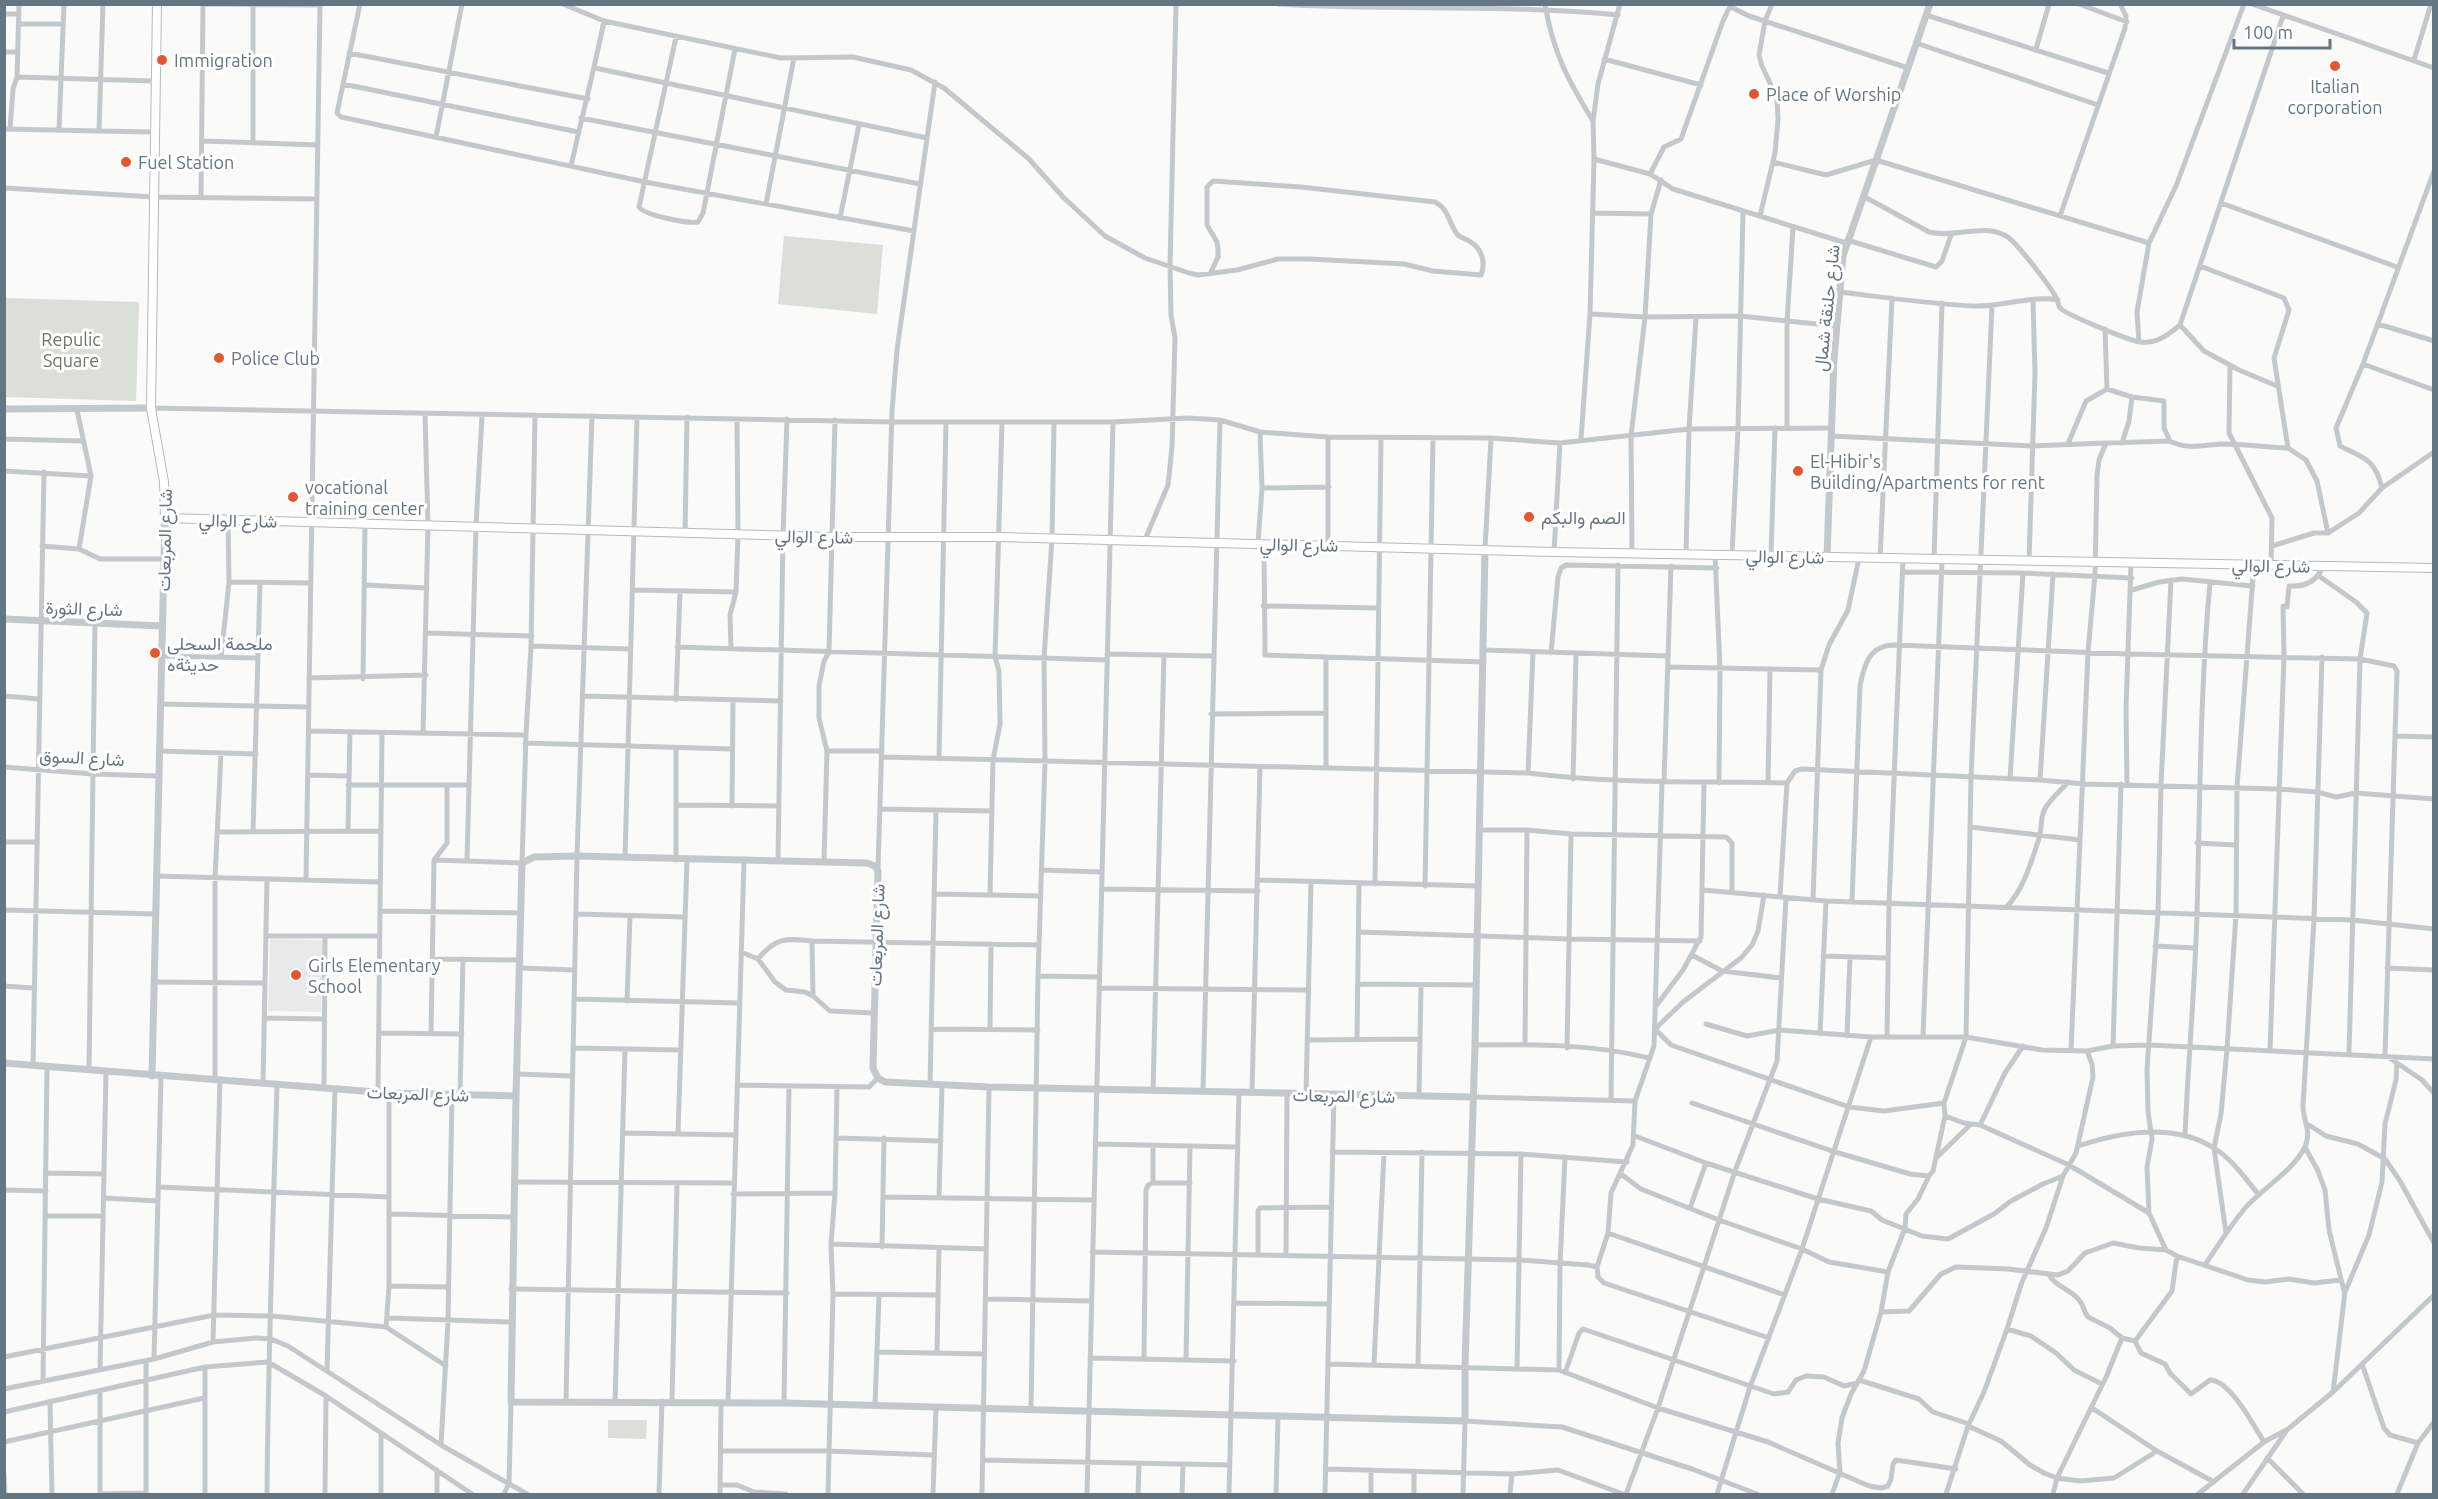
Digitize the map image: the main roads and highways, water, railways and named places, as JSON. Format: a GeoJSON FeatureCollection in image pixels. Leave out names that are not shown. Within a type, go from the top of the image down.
{"type":"FeatureCollection","features":[{"type":"Feature","properties":{"kind":"main road","name":"شارع المربعات"},"geometry":{"type":"LineString","coordinates":[[157,4],[154,81],[151,408],[164,482],[165,518]]}},
{"type":"Feature","properties":{"kind":"main road","name":"شارع الوالي"},"geometry":{"type":"LineString","coordinates":[[165,518],[831,537],[998,537],[1686,554],[1716,560],[1732,555],[2094,564],[2271,564],[2433,568]]}},
{"type":"Feature","properties":{"kind":"place","name":"Immigration"},"geometry":{"type":"Point","coordinates":[162,60]}},
{"type":"Feature","properties":{"kind":"place","name":"Italian corporation"},"geometry":{"type":"Point","coordinates":[2335,66]}},
{"type":"Feature","properties":{"kind":"place","name":"Place of Worship"},"geometry":{"type":"Point","coordinates":[1754,94]}},
{"type":"Feature","properties":{"kind":"place","name":"Fuel Station"},"geometry":{"type":"Point","coordinates":[126,162]}},
{"type":"Feature","properties":{"kind":"place","name":"Police Club"},"geometry":{"type":"Point","coordinates":[219,358]}},
{"type":"Feature","properties":{"kind":"place","name":"El-Hibir's Building/Apartments for rent"},"geometry":{"type":"Point","coordinates":[1798,471]}},
{"type":"Feature","properties":{"kind":"place","name":"vocational training center"},"geometry":{"type":"Point","coordinates":[293,497]}},
{"type":"Feature","properties":{"kind":"place","name":"الصم والبكم"},"geometry":{"type":"Point","coordinates":[1529,517]}},
{"type":"Feature","properties":{"kind":"place","name":"ملحمة السحلى حديثةه"},"geometry":{"type":"Point","coordinates":[155,653]}},
{"type":"Feature","properties":{"kind":"place","name":"Girls Elementary School"},"geometry":{"type":"Point","coordinates":[296,975]}},
{"type":"Feature","properties":{"kind":"park label","name":"Repulic Square"},"geometry":{"type":"Point","coordinates":[71,349]}}]}
